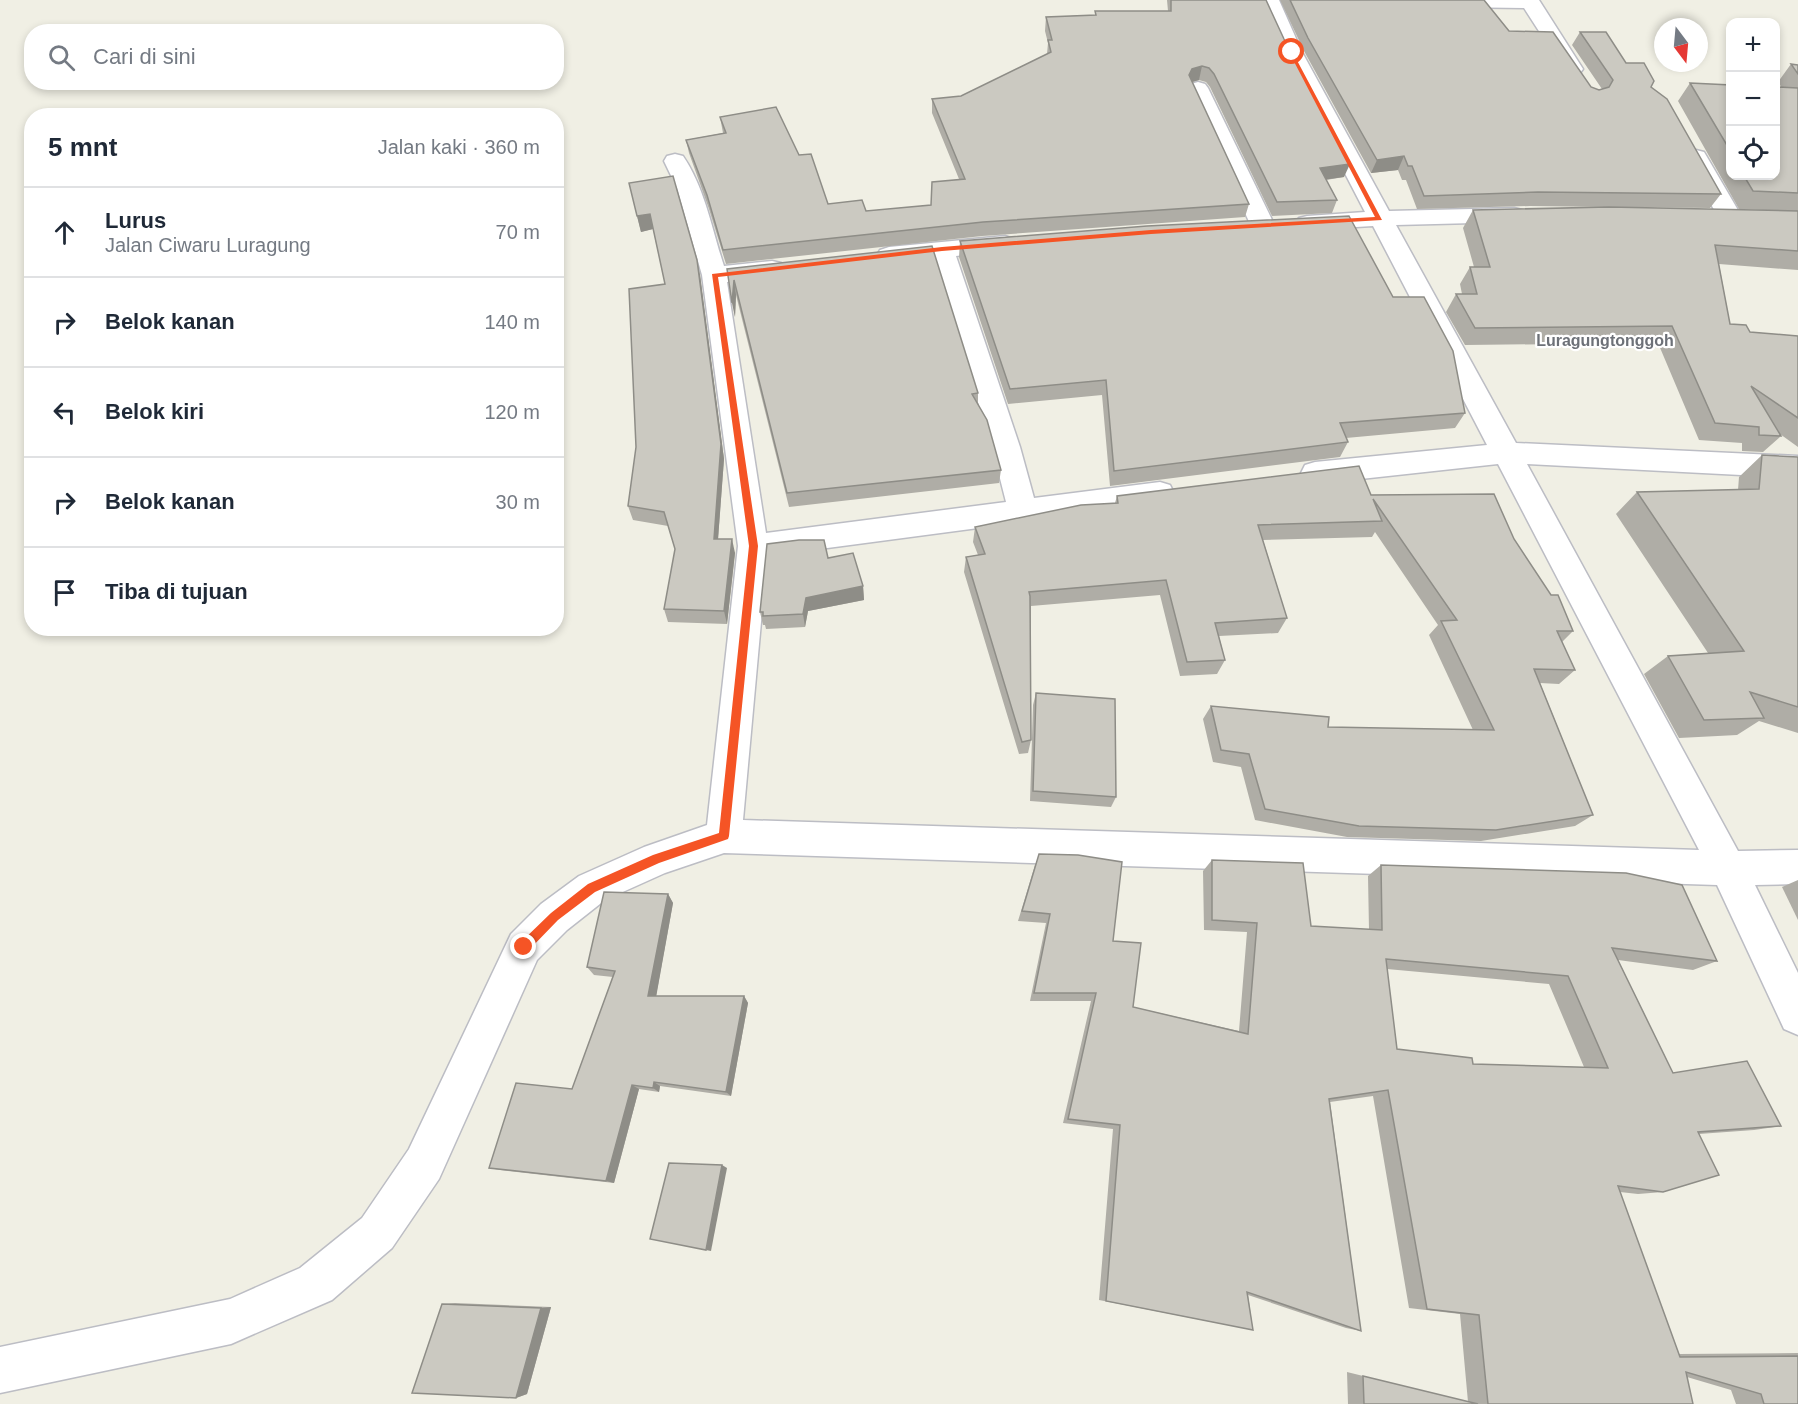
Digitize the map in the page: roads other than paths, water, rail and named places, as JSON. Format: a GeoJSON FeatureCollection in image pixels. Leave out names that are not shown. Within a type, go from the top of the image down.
{"type":"FeatureCollection","features":[{"type":"Feature","properties":{"kind":"street"},"geometry":{"type":"LineString","coordinates":[[1269,0],[1292,52],[1728,868],[1798,1015]]}},
{"type":"Feature","properties":{"kind":"street"},"geometry":{"type":"LineString","coordinates":[[1376,0],[1529,1],[1586,87]]}},
{"type":"Feature","properties":{"kind":"street"},"geometry":{"type":"LineString","coordinates":[[1198,88],[1252,227],[1380,218],[1537,214]]}},
{"type":"Feature","properties":{"kind":"street"},"geometry":{"type":"LineString","coordinates":[[1685,137],[1730,217]]}},
{"type":"Feature","properties":{"kind":"street"},"geometry":{"type":"LineString","coordinates":[[675,161],[688,188],[714,275],[753,546],[724,836]]}},
{"type":"Feature","properties":{"kind":"street"},"geometry":{"type":"LineString","coordinates":[[862,258],[1024,242]]}},
{"type":"Feature","properties":{"kind":"street"},"geometry":{"type":"LineString","coordinates":[[942,249],[1003,436],[1023,511]]}},
{"type":"Feature","properties":{"kind":"street"},"geometry":{"type":"LineString","coordinates":[[714,275],[794,266]]}},
{"type":"Feature","properties":{"kind":"street"},"geometry":{"type":"LineString","coordinates":[[1286,476],[1508,453],[1798,467]]}},
{"type":"Feature","properties":{"kind":"street"},"geometry":{"type":"LineString","coordinates":[[753,546],[1183,490]]}},
{"type":"Feature","properties":{"kind":"street"},"geometry":{"type":"LineString","coordinates":[[0,1370],[231,1321],[316,1284],[377,1233],[424,1164],[524,947],[554,917],[592,888],[657,859],[724,836],[1728,868],[1798,867]]}},
{"type":"Feature","properties":{"kind":"district","name":"Luragungtonggoh"},"geometry":{"type":"Point","coordinates":[1605,340]}}]}
